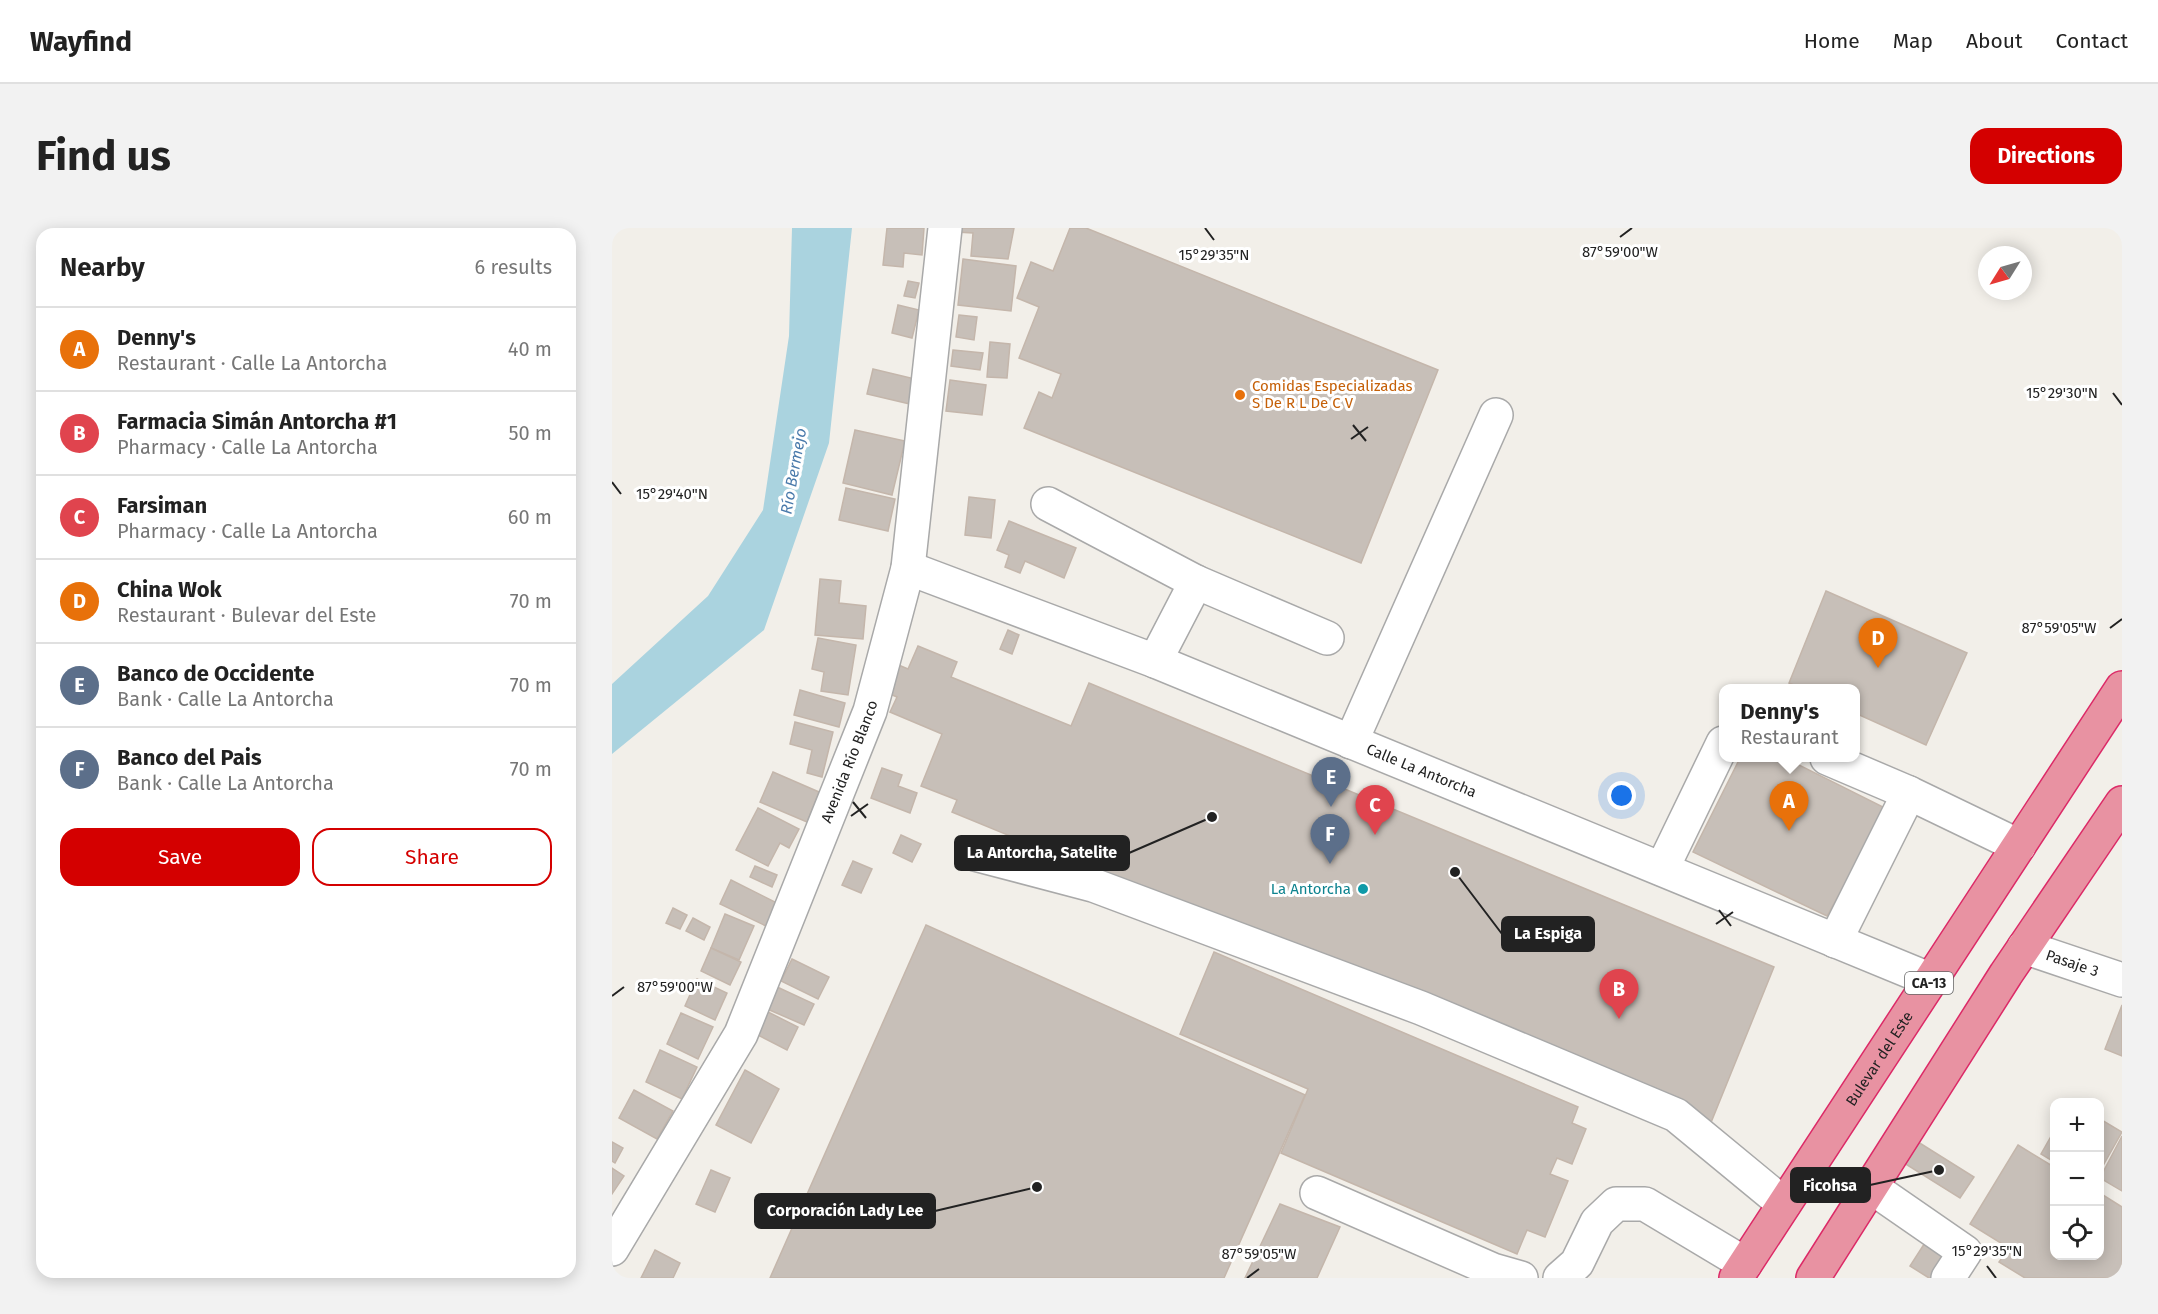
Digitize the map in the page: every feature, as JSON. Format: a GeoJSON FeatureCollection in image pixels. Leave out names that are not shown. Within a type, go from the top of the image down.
{"type":"FeatureCollection","features":[{"type":"Feature","properties":{"kind":"highway","name":"Bulevar del Este"},"geometry":{"type":"LineString","coordinates":[[1741,1271],[2122,688]]}},
{"type":"Feature","properties":{"kind":"highway"},"geometry":{"type":"LineString","coordinates":[[1813,1278],[2024,947],[2120,809]]}},
{"type":"Feature","properties":{"kind":"street","name":"Avenida Río Blanco"},"geometry":{"type":"LineString","coordinates":[[612,1249],[741,1034],[870,711],[908,568],[945,228]]}},
{"type":"Feature","properties":{"kind":"street"},"geometry":{"type":"LineString","coordinates":[[1351,742],[1496,415]]}},
{"type":"Feature","properties":{"kind":"street"},"geometry":{"type":"LineString","coordinates":[[1048,504],[1196,582],[1327,639]]}},
{"type":"Feature","properties":{"kind":"street","name":"Calle La Antorcha"},"geometry":{"type":"LineString","coordinates":[[908,568],[1155,661],[1931,980]]}},
{"type":"Feature","properties":{"kind":"street"},"geometry":{"type":"LineString","coordinates":[[1155,661],[1196,582]]}},
{"type":"Feature","properties":{"kind":"street"},"geometry":{"type":"LineString","coordinates":[[1662,870],[1719,751]]}},
{"type":"Feature","properties":{"kind":"street"},"geometry":{"type":"LineString","coordinates":[[1836,762],[1909,793],[2019,846]]}},
{"type":"Feature","properties":{"kind":"street"},"geometry":{"type":"LineString","coordinates":[[1835,941],[1909,793]]}},
{"type":"Feature","properties":{"kind":"street"},"geometry":{"type":"LineString","coordinates":[[975,854],[1115,893],[1420,1008],[1676,1115],[1784,1204]]}},
{"type":"Feature","properties":{"kind":"street","name":"Pasaje 3"},"geometry":{"type":"LineString","coordinates":[[2024,947],[2122,980]]}},
{"type":"Feature","properties":{"kind":"street"},"geometry":{"type":"LineString","coordinates":[[1871,1187],[1965,1252],[1948,1278]]}},
{"type":"Feature","properties":{"kind":"street"},"geometry":{"type":"LineString","coordinates":[[1317,1193],[1493,1270],[1521,1278]]}},
{"type":"Feature","properties":{"kind":"street"},"geometry":{"type":"LineString","coordinates":[[1560,1278],[1577,1263],[1597,1222],[1616,1204],[1645,1204],[1741,1271]]}},
{"type":"Feature","properties":{"kind":"water","name":"Río Bermejo"},"geometry":{"type":"Polygon","coordinates":[[[792,228],[852,228],[829,443],[764,630],[612,754],[612,684],[708,596],[763,510],[789,336],[792,228]]]}},
{"type":"Feature","properties":{"kind":"building"},"geometry":{"type":"Polygon","coordinates":[[[887,228],[924,228],[922,255],[904,253],[903,267],[883,265],[887,228]]]}},
{"type":"Feature","properties":{"kind":"building"},"geometry":{"type":"Polygon","coordinates":[[[956,228],[1014,228],[1008,259],[971,256],[973,233],[956,232],[956,228]]]}},
{"type":"Feature","properties":{"kind":"building","name":"Comidas Especializadas S De R L De C V"},"geometry":{"type":"Polygon","coordinates":[[[1070,228],[1086,228],[1438,370],[1361,563],[1024,428],[1039,392],[1052,398],[1061,374],[1019,358],[1039,307],[1017,298],[1031,262],[1053,271],[1070,228]]]}},
{"type":"Feature","properties":{"kind":"building"},"geometry":{"type":"Polygon","coordinates":[[[963,259],[1016,266],[1011,311],[958,305],[963,259]]]}},
{"type":"Feature","properties":{"kind":"building"},"geometry":{"type":"Polygon","coordinates":[[[908,281],[919,283],[915,298],[904,296],[908,281]]]}},
{"type":"Feature","properties":{"kind":"building"},"geometry":{"type":"Polygon","coordinates":[[[898,305],[919,310],[912,338],[892,333],[898,305]]]}},
{"type":"Feature","properties":{"kind":"building"},"geometry":{"type":"Polygon","coordinates":[[[959,315],[977,317],[974,340],[956,337],[959,315]]]}},
{"type":"Feature","properties":{"kind":"building"},"geometry":{"type":"Polygon","coordinates":[[[990,342],[1010,344],[1007,378],[987,377],[990,342]]]}},
{"type":"Feature","properties":{"kind":"building"},"geometry":{"type":"Polygon","coordinates":[[[953,350],[983,353],[980,370],[951,366],[953,350]]]}},
{"type":"Feature","properties":{"kind":"building"},"geometry":{"type":"Polygon","coordinates":[[[873,369],[915,379],[910,404],[867,394],[873,369]]]}},
{"type":"Feature","properties":{"kind":"building"},"geometry":{"type":"Polygon","coordinates":[[[950,380],[986,385],[982,415],[946,411],[950,380]]]}},
{"type":"Feature","properties":{"kind":"building"},"geometry":{"type":"Polygon","coordinates":[[[855,430],[905,441],[892,495],[843,483],[855,430]]]}},
{"type":"Feature","properties":{"kind":"building"},"geometry":{"type":"Polygon","coordinates":[[[846,488],[895,499],[888,531],[839,520],[846,488]]]}},
{"type":"Feature","properties":{"kind":"building"},"geometry":{"type":"Polygon","coordinates":[[[969,497],[995,500],[991,538],[965,535],[969,497]]]}},
{"type":"Feature","properties":{"kind":"building"},"geometry":{"type":"Polygon","coordinates":[[[1009,521],[1076,548],[1064,578],[1025,561],[1020,573],[1005,567],[1009,555],[997,550],[1009,521]]]}},
{"type":"Feature","properties":{"kind":"building"},"geometry":{"type":"Polygon","coordinates":[[[820,579],[841,581],[839,603],[866,606],[863,639],[815,635],[820,579]]]}},
{"type":"Feature","properties":{"kind":"building"},"geometry":{"type":"Polygon","coordinates":[[[1826,591],[1967,653],[1926,745],[1860,715],[1860,684],[1789,683],[1826,591]]]}},
{"type":"Feature","properties":{"kind":"building"},"geometry":{"type":"Polygon","coordinates":[[[1008,630],[1019,635],[1012,654],[1000,649],[1008,630]]]}},
{"type":"Feature","properties":{"kind":"building"},"geometry":{"type":"Polygon","coordinates":[[[818,638],[856,645],[848,695],[821,691],[824,672],[812,669],[818,638]]]}},
{"type":"Feature","properties":{"kind":"building","name":"La Antorcha"},"geometry":{"type":"Polygon","coordinates":[[[918,646],[957,662],[951,677],[1071,726],[1089,683],[1774,967],[1710,1125],[952,812],[957,800],[921,786],[942,734],[890,712],[897,697],[883,691],[894,663],[908,669],[918,646]]]}},
{"type":"Feature","properties":{"kind":"building"},"geometry":{"type":"Polygon","coordinates":[[[800,690],[845,703],[839,727],[794,715],[800,690]]]}},
{"type":"Feature","properties":{"kind":"building"},"geometry":{"type":"Polygon","coordinates":[[[795,722],[833,732],[822,777],[807,773],[812,750],[790,744],[795,722]]]}},
{"type":"Feature","properties":{"kind":"building"},"geometry":{"type":"Polygon","coordinates":[[[1738,762],[1793,762],[1887,809],[1827,916],[1693,852],[1738,762]]]}},
{"type":"Feature","properties":{"kind":"building"},"geometry":{"type":"Polygon","coordinates":[[[882,768],[902,775],[898,786],[917,793],[910,813],[871,798],[882,768]]]}},
{"type":"Feature","properties":{"kind":"building"},"geometry":{"type":"Polygon","coordinates":[[[773,772],[819,792],[807,822],[760,802],[773,772]]]}},
{"type":"Feature","properties":{"kind":"building"},"geometry":{"type":"Polygon","coordinates":[[[758,808],[799,829],[789,848],[780,843],[768,866],[736,850],[758,808]]]}},
{"type":"Feature","properties":{"kind":"building"},"geometry":{"type":"Polygon","coordinates":[[[901,835],[921,844],[912,862],[893,853],[901,835]]]}},
{"type":"Feature","properties":{"kind":"building"},"geometry":{"type":"Polygon","coordinates":[[[853,861],[872,869],[861,893],[842,885],[853,861]]]}},
{"type":"Feature","properties":{"kind":"building"},"geometry":{"type":"Polygon","coordinates":[[[755,866],[777,875],[772,887],[750,877],[755,866]]]}},
{"type":"Feature","properties":{"kind":"building"},"geometry":{"type":"Polygon","coordinates":[[[731,880],[777,903],[766,926],[720,904],[731,880]]]}},
{"type":"Feature","properties":{"kind":"building"},"geometry":{"type":"Polygon","coordinates":[[[673,908],[687,915],[680,929],[666,923],[673,908]]]}},
{"type":"Feature","properties":{"kind":"building"},"geometry":{"type":"Polygon","coordinates":[[[725,914],[754,926],[739,960],[711,948],[725,914]]]}},
{"type":"Feature","properties":{"kind":"building"},"geometry":{"type":"Polygon","coordinates":[[[693,918],[710,927],[704,940],[686,931],[693,918]]]}},
{"type":"Feature","properties":{"kind":"building"},"geometry":{"type":"Polygon","coordinates":[[[926,925],[1305,1095],[1224,1278],[770,1278],[926,925]]]}},
{"type":"Feature","properties":{"kind":"building"},"geometry":{"type":"Polygon","coordinates":[[[711,948],[741,962],[730,985],[701,971],[711,948]]]}},
{"type":"Feature","properties":{"kind":"building"},"geometry":{"type":"Polygon","coordinates":[[[1214,952],[1578,1107],[1572,1123],[1586,1129],[1572,1164],[1557,1158],[1550,1174],[1568,1181],[1545,1237],[1527,1230],[1517,1254],[1281,1153],[1308,1089],[1180,1034],[1214,952]]]}},
{"type":"Feature","properties":{"kind":"building"},"geometry":{"type":"Polygon","coordinates":[[[792,959],[829,977],[818,999],[781,981],[792,959]]]}},
{"type":"Feature","properties":{"kind":"building"},"geometry":{"type":"Polygon","coordinates":[[[697,979],[727,993],[715,1020],[685,1006],[697,979]]]}},
{"type":"Feature","properties":{"kind":"building"},"geometry":{"type":"Polygon","coordinates":[[[775,986],[814,1004],[804,1025],[765,1008],[775,986]]]}},
{"type":"Feature","properties":{"kind":"building"},"geometry":{"type":"Polygon","coordinates":[[[2122,1005],[2122,1056],[2105,1049],[2122,1005]]]}},
{"type":"Feature","properties":{"kind":"building"},"geometry":{"type":"Polygon","coordinates":[[[766,1011],[798,1027],[787,1050],[754,1033],[766,1011]]]}},
{"type":"Feature","properties":{"kind":"building"},"geometry":{"type":"Polygon","coordinates":[[[681,1013],[713,1027],[698,1059],[667,1044],[681,1013]]]}},
{"type":"Feature","properties":{"kind":"building"},"geometry":{"type":"Polygon","coordinates":[[[660,1050],[697,1067],[682,1099],[646,1082],[660,1050]]]}},
{"type":"Feature","properties":{"kind":"building"},"geometry":{"type":"Polygon","coordinates":[[[745,1070],[779,1089],[751,1143],[716,1125],[745,1070]]]}},
{"type":"Feature","properties":{"kind":"building"},"geometry":{"type":"Polygon","coordinates":[[[634,1090],[673,1111],[657,1139],[619,1118],[634,1090]]]}},
{"type":"Feature","properties":{"kind":"building"},"geometry":{"type":"Polygon","coordinates":[[[2104,1121],[2122,1132],[2104,1164],[2104,1121]]]}},
{"type":"Feature","properties":{"kind":"building"},"geometry":{"type":"Polygon","coordinates":[[[2122,1136],[2122,1191],[2104,1180],[2104,1170],[2122,1136]]]}},
{"type":"Feature","properties":{"kind":"building"},"geometry":{"type":"Polygon","coordinates":[[[2050,1138],[2050,1160],[2041,1154],[2050,1138]]]}},
{"type":"Feature","properties":{"kind":"building"},"geometry":{"type":"Polygon","coordinates":[[[612,1142],[623,1148],[615,1163],[612,1161],[612,1142]]]}},
{"type":"Feature","properties":{"kind":"building"},"geometry":{"type":"Polygon","coordinates":[[[1918,1142],[1974,1177],[1960,1198],[1904,1163],[1918,1142]]]}},
{"type":"Feature","properties":{"kind":"building"},"geometry":{"type":"Polygon","coordinates":[[[2018,1145],[2050,1165],[2050,1260],[2104,1260],[2104,1196],[2122,1207],[2122,1278],[2025,1278],[1999,1262],[2009,1248],[1970,1224],[2018,1145]]]}},
{"type":"Feature","properties":{"kind":"building"},"geometry":{"type":"Polygon","coordinates":[[[612,1168],[624,1176],[612,1194],[612,1168]]]}},
{"type":"Feature","properties":{"kind":"building"},"geometry":{"type":"Polygon","coordinates":[[[711,1170],[730,1178],[715,1212],[696,1204],[711,1170]]]}},
{"type":"Feature","properties":{"kind":"building"},"geometry":{"type":"Polygon","coordinates":[[[1280,1204],[1340,1227],[1317,1278],[1245,1278],[1280,1204]]]}},
{"type":"Feature","properties":{"kind":"building"},"geometry":{"type":"Polygon","coordinates":[[[1928,1238],[1957,1255],[1943,1278],[1929,1278],[1910,1266],[1928,1238]]]}},
{"type":"Feature","properties":{"kind":"building"},"geometry":{"type":"Polygon","coordinates":[[[655,1250],[680,1263],[673,1278],[641,1278],[655,1250]]]}},
{"type":"Feature","properties":{"kind":"place","name":"Comidas Especializadas S De R L De C V"},"geometry":{"type":"Point","coordinates":[1240,395]}},
{"type":"Feature","properties":{"kind":"place","name":"China Wok"},"geometry":{"type":"Point","coordinates":[1878,668]}},
{"type":"Feature","properties":{"kind":"place","name":"Banco de Occidente"},"geometry":{"type":"Point","coordinates":[1331,807]}},
{"type":"Feature","properties":{"kind":"place","name":"La Antorcha, Satelite"},"geometry":{"type":"Point","coordinates":[1212,817]}},
{"type":"Feature","properties":{"kind":"place","name":"Denny's"},"geometry":{"type":"Point","coordinates":[1789,831]}},
{"type":"Feature","properties":{"kind":"place","name":"Farsiman"},"geometry":{"type":"Point","coordinates":[1375,835]}},
{"type":"Feature","properties":{"kind":"place","name":"Banco del Pais"},"geometry":{"type":"Point","coordinates":[1330,864]}},
{"type":"Feature","properties":{"kind":"place","name":"La Espiga"},"geometry":{"type":"Point","coordinates":[1455,872]}},
{"type":"Feature","properties":{"kind":"place","name":"La Antorcha"},"geometry":{"type":"Point","coordinates":[1363,889]}},
{"type":"Feature","properties":{"kind":"place","name":"Farmacia Simán Antorcha #1"},"geometry":{"type":"Point","coordinates":[1619,1019]}},
{"type":"Feature","properties":{"kind":"place","name":"Ficohsa"},"geometry":{"type":"Point","coordinates":[1939,1170]}},
{"type":"Feature","properties":{"kind":"place","name":"Corporación Lady Lee"},"geometry":{"type":"Point","coordinates":[1037,1187]}}]}
